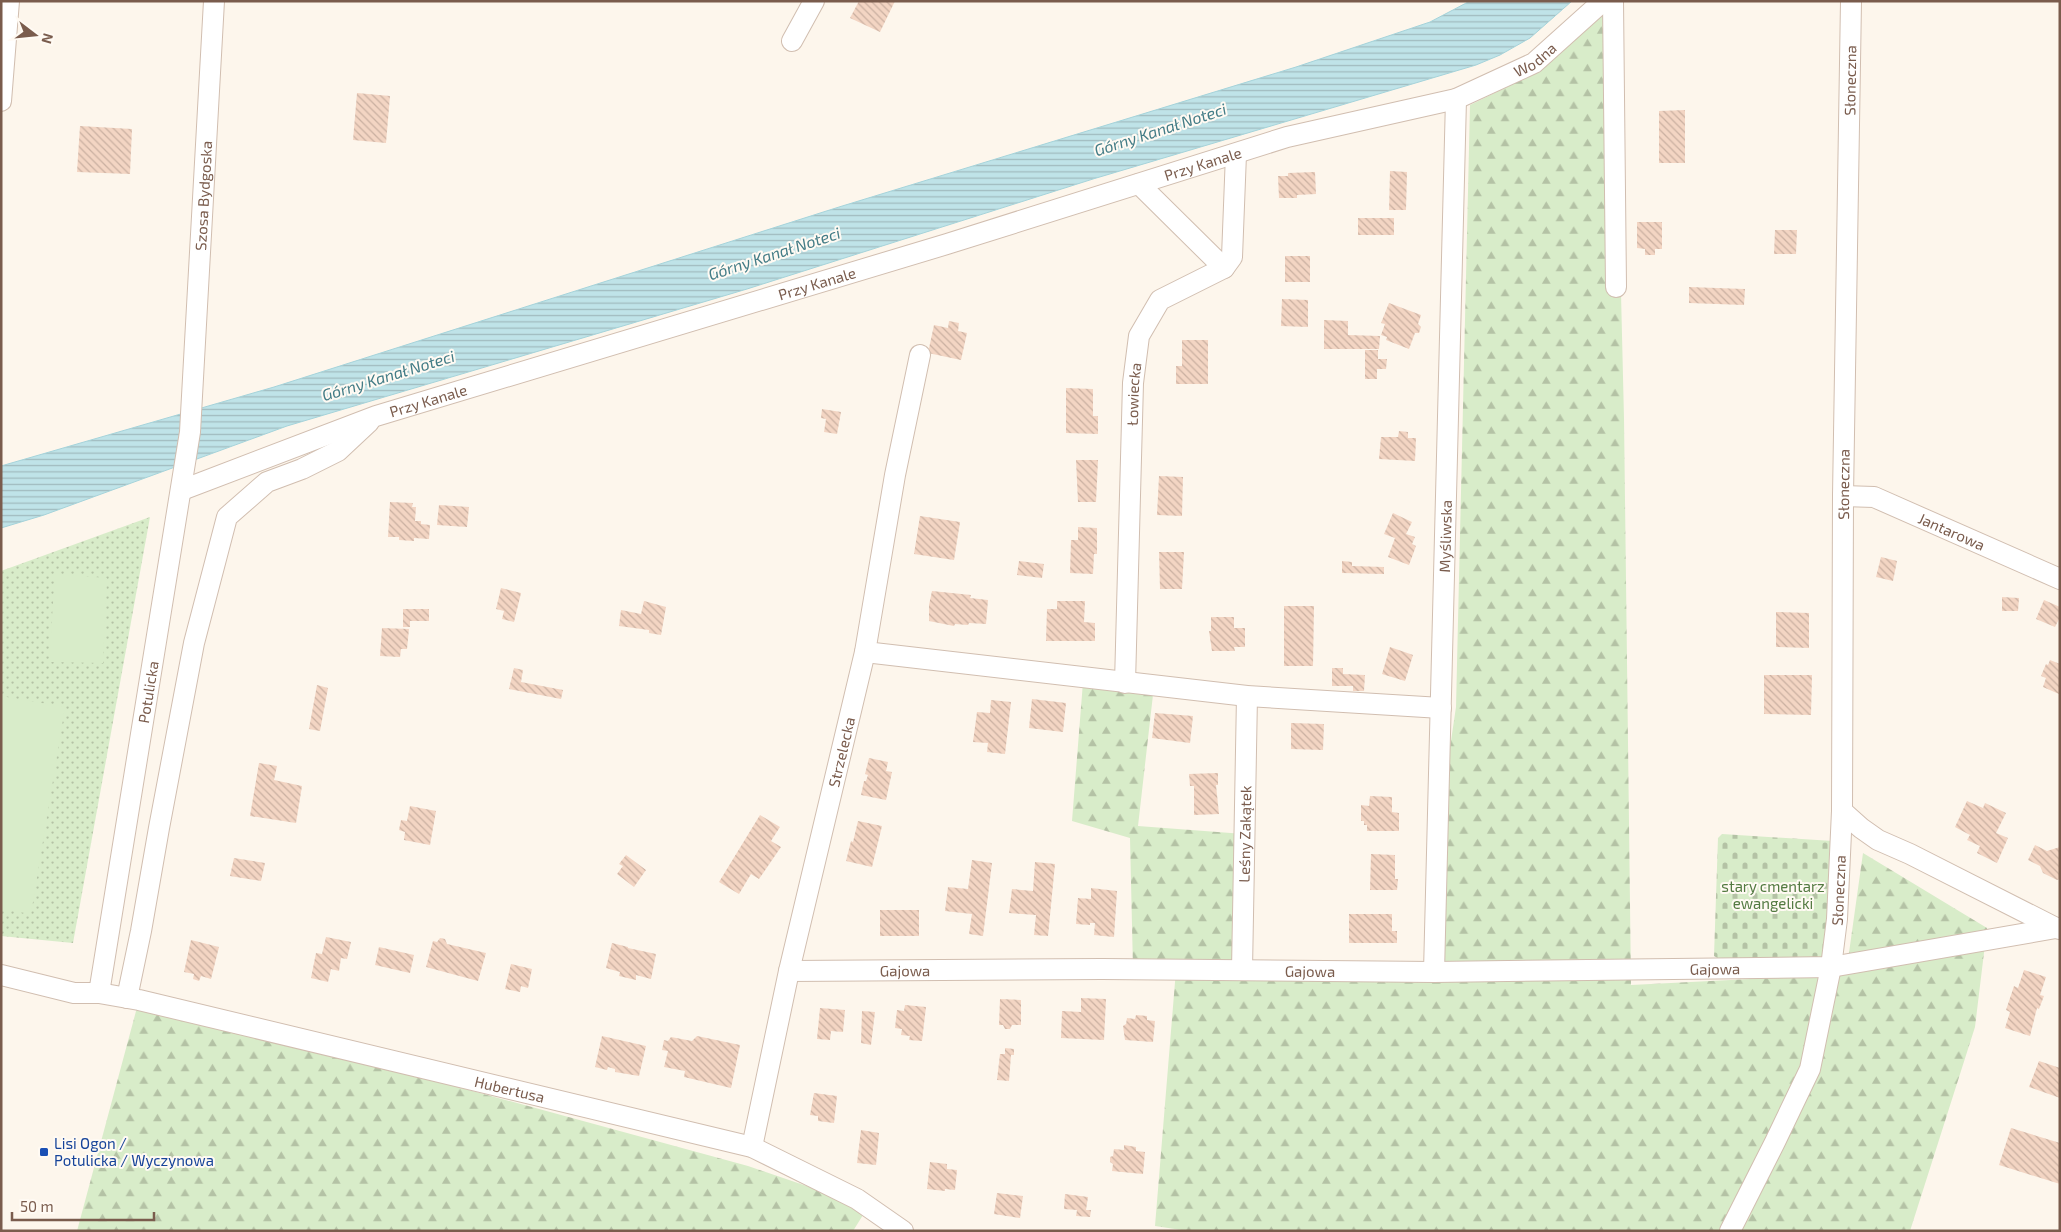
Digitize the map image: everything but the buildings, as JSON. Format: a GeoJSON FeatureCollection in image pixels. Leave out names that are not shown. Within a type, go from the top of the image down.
{"type":"FeatureCollection","features":[{"type":"Feature","properties":{"kind":"street"},"geometry":{"type":"LineString","coordinates":[[1,101],[9,1]]}},
{"type":"Feature","properties":{"kind":"street","name":"Szosa Bydgoska"},"geometry":{"type":"LineString","coordinates":[[193,390],[214,1]]}},
{"type":"Feature","properties":{"kind":"street"},"geometry":{"type":"LineString","coordinates":[[792,41],[814,1]]}},
{"type":"Feature","properties":{"kind":"street","name":"Wodna"},"geometry":{"type":"LineString","coordinates":[[1456,100],[1534,63],[1603,1]]}},
{"type":"Feature","properties":{"kind":"street"},"geometry":{"type":"LineString","coordinates":[[1613,1],[1616,287]]}},
{"type":"Feature","properties":{"kind":"street","name":"Słoneczna"},"geometry":{"type":"LineString","coordinates":[[1730,1231],[1810,1069],[1831,967],[1837,919],[1842,811],[1843,496],[1851,1]]}},
{"type":"Feature","properties":{"kind":"street","name":"Przy Kanale"},"geometry":{"type":"LineString","coordinates":[[184,481],[376,416],[947,244],[1287,137],[1456,100]]}},
{"type":"Feature","properties":{"kind":"street","name":"Myśliwska"},"geometry":{"type":"LineString","coordinates":[[1434,972],[1456,100]]}},
{"type":"Feature","properties":{"kind":"street"},"geometry":{"type":"LineString","coordinates":[[1140,184],[1224,268],[1232,257],[1236,154]]}},
{"type":"Feature","properties":{"kind":"street","name":"Łowiecka"},"geometry":{"type":"LineString","coordinates":[[1125,683],[1133,383],[1139,336],[1160,300],[1224,268]]}},
{"type":"Feature","properties":{"kind":"street","name":"Strzelecka"},"geometry":{"type":"LineString","coordinates":[[752,1147],[789,971],[865,652],[895,476],[920,355]]}},
{"type":"Feature","properties":{"kind":"street","name":"Potulicka"},"geometry":{"type":"LineString","coordinates":[[99,993],[184,481],[193,390]]}},
{"type":"Feature","properties":{"kind":"street"},"geometry":{"type":"LineString","coordinates":[[127,998],[194,643],[227,516],[267,482],[302,469],[338,451],[376,416]]}},
{"type":"Feature","properties":{"kind":"street","name":"Jantarowa"},"geometry":{"type":"LineString","coordinates":[[1843,496],[1874,498],[2060,579]]}},
{"type":"Feature","properties":{"kind":"street"},"geometry":{"type":"LineString","coordinates":[[865,652],[1246,696],[1441,708]]}},
{"type":"Feature","properties":{"kind":"street","name":"Leśny Zakątek"},"geometry":{"type":"LineString","coordinates":[[1242,970],[1246,696]]}},
{"type":"Feature","properties":{"kind":"street"},"geometry":{"type":"LineString","coordinates":[[1842,811],[1860,828],[1878,840],[2058,928]]}},
{"type":"Feature","properties":{"kind":"street"},"geometry":{"type":"LineString","coordinates":[[1831,967],[2058,928]]}},
{"type":"Feature","properties":{"kind":"street","name":"Gajowa"},"geometry":{"type":"LineString","coordinates":[[789,971],[1102,969],[1434,972],[1831,967]]}},
{"type":"Feature","properties":{"kind":"street","name":"Hubertusa"},"geometry":{"type":"LineString","coordinates":[[1,975],[74,993],[99,993],[127,998],[752,1147],[857,1199],[903,1231]]}},
{"type":"Feature","properties":{"kind":"green space"},"geometry":{"type":"Polygon","coordinates":[[[1605,1],[1614,1],[1624,418],[1631,985],[1846,974],[1863,853],[1987,928],[1975,1027],[1910,1231],[1188,1231],[1155,1226],[1176,970],[1133,969],[1130,838],[1072,821],[1083,682],[1154,686],[1138,826],[1244,834],[1242,970],[1439,979],[1438,829],[1456,707],[1470,105],[1538,72],[1605,1]]]}},
{"type":"Feature","properties":{"kind":"green space"},"geometry":{"type":"Polygon","coordinates":[[[150,517],[73,943],[1,936],[1,571],[150,517]]]}},
{"type":"Feature","properties":{"kind":"green space"},"geometry":{"type":"Polygon","coordinates":[[[55,574],[107,578],[103,663],[49,662],[55,574]]]}},
{"type":"Feature","properties":{"kind":"green space"},"geometry":{"type":"Polygon","coordinates":[[[1,696],[65,707],[31,914],[1,909],[1,696]]]}},
{"type":"Feature","properties":{"kind":"green space","name":"stary cmentarz ewangelicki"},"geometry":{"type":"Polygon","coordinates":[[[1722,834],[1833,841],[1825,955],[1818,959],[1721,960],[1714,956],[1718,838],[1722,834]]]}},
{"type":"Feature","properties":{"kind":"green space"},"geometry":{"type":"Polygon","coordinates":[[[139,1000],[748,1166],[868,1207],[853,1231],[77,1231],[139,1000]]]}},
{"type":"Feature","properties":{"kind":"water","name":"Górny Kanał Noteci"},"geometry":{"type":"Polygon","coordinates":[[[1470,1],[1572,1],[1530,38],[1500,55],[1476,65],[1093,179],[747,289],[287,426],[44,515],[1,528],[1,466],[274,387],[839,207],[1296,67],[1430,22],[1470,1]]]}},
{"type":"Feature","properties":{"kind":"place","name":"Lisi Ogon / Potulicka / Wyczynowa"},"geometry":{"type":"Point","coordinates":[44,1152]}}]}
